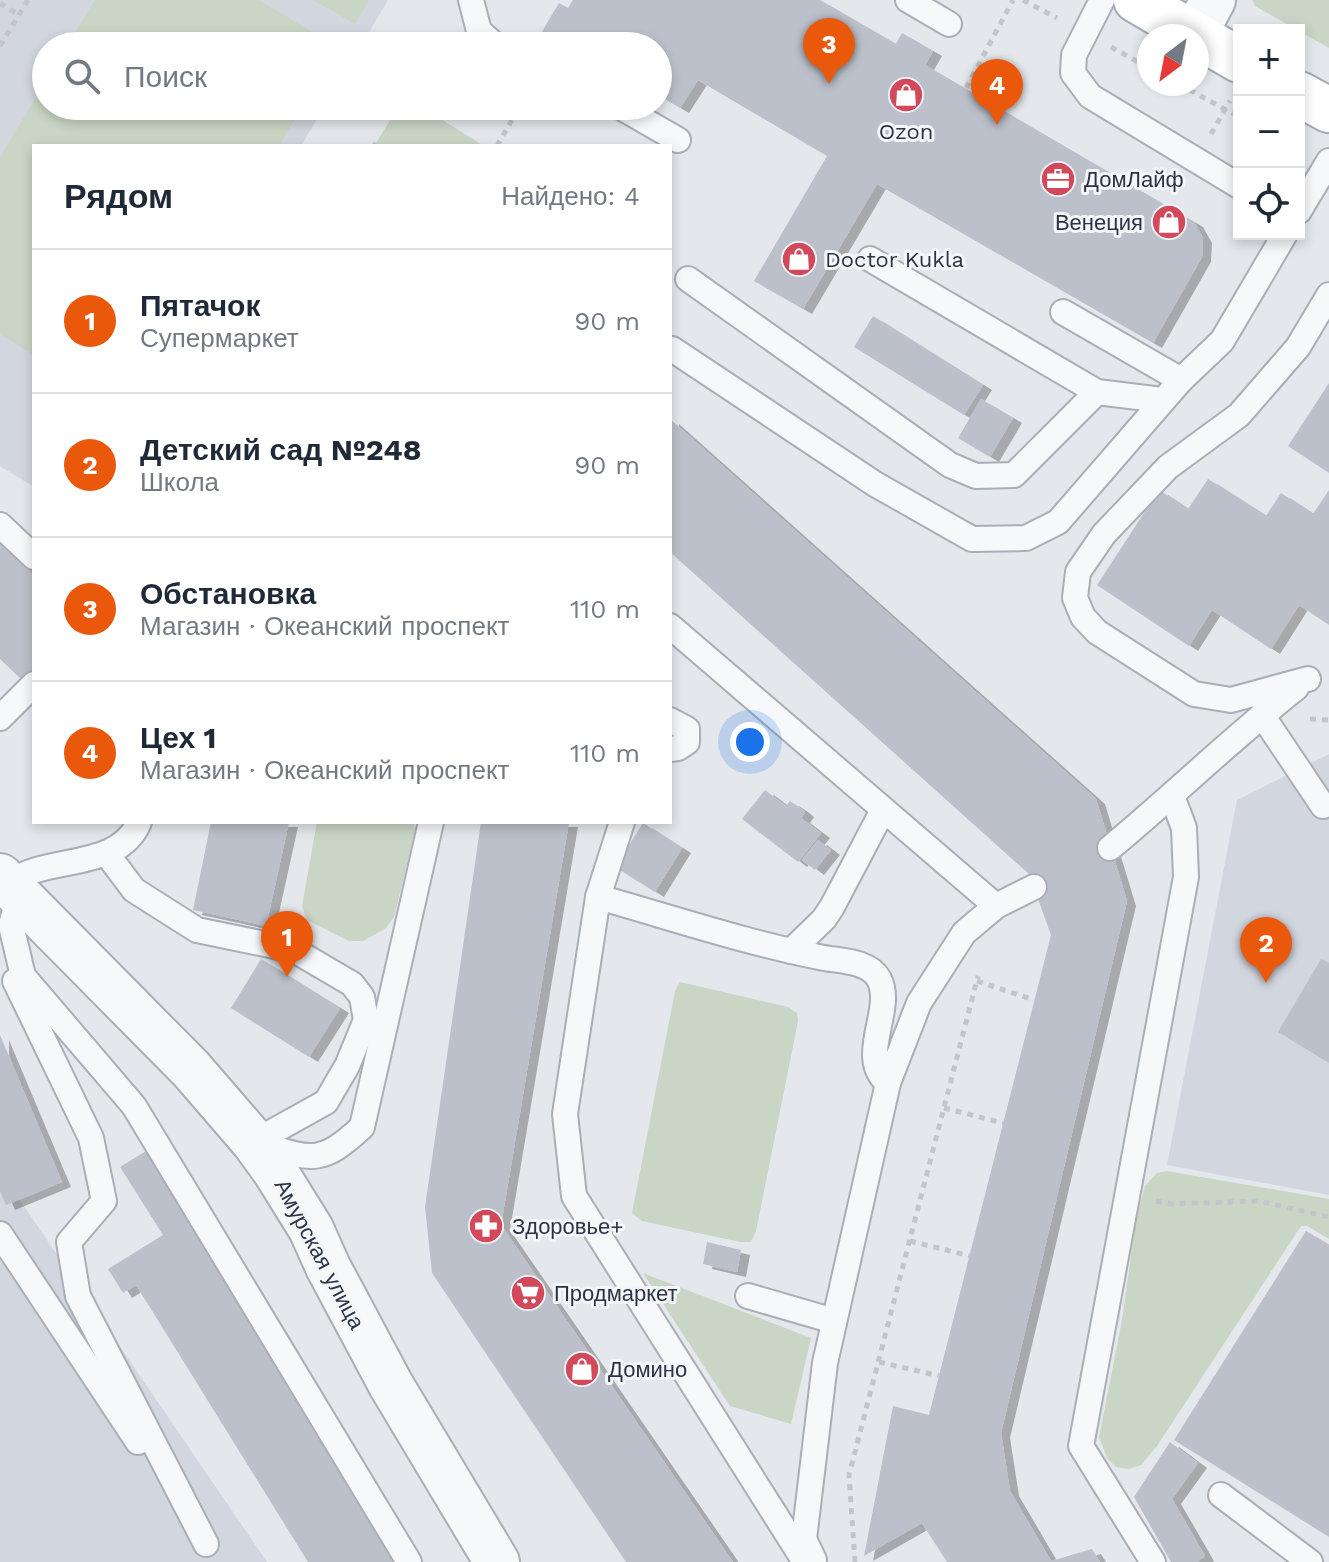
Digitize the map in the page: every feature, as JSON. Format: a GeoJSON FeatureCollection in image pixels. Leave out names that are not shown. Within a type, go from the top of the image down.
{"type":"FeatureCollection","features":[{"type":"Feature","properties":{"kind":"main road"},"geometry":{"type":"LineString","coordinates":[[1136,0],[1204,17],[1233,53]]}},
{"type":"Feature","properties":{"kind":"main road"},"geometry":{"type":"LineString","coordinates":[[1303,96],[1329,110]]}},
{"type":"Feature","properties":{"kind":"street","name":"Амурская улица"},"geometry":{"type":"LineString","coordinates":[[7,889],[191,1069],[254,1142],[311,1229],[391,1385],[497,1562]]}},
{"type":"Feature","properties":{"kind":"lane"},"geometry":{"type":"LineString","coordinates":[[471,0],[480,32]]}},
{"type":"Feature","properties":{"kind":"lane"},"geometry":{"type":"LineString","coordinates":[[908,0],[949,24]]}},
{"type":"Feature","properties":{"kind":"lane"},"geometry":{"type":"LineString","coordinates":[[1102,0],[1074,55],[1073,73],[1090,96],[1233,182]]}},
{"type":"Feature","properties":{"kind":"lane"},"geometry":{"type":"LineString","coordinates":[[643,120],[678,140]]}},
{"type":"Feature","properties":{"kind":"lane"},"geometry":{"type":"LineString","coordinates":[[1305,201],[1329,161]]}},
{"type":"Feature","properties":{"kind":"lane"},"geometry":{"type":"LineString","coordinates":[[672,349],[875,484],[972,539],[1026,538],[1058,522],[1162,400],[1222,341],[1278,240]]}},
{"type":"Feature","properties":{"kind":"lane"},"geometry":{"type":"LineString","coordinates":[[870,259],[1097,392],[1162,400]]}},
{"type":"Feature","properties":{"kind":"lane"},"geometry":{"type":"LineString","coordinates":[[688,279],[950,465],[976,476],[1014,475],[1097,392]]}},
{"type":"Feature","properties":{"kind":"lane"},"geometry":{"type":"LineString","coordinates":[[1110,848],[1262,715],[1308,679],[1231,700],[1194,694],[1097,632],[1083,617],[1075,598],[1078,572],[1104,534],[1168,467],[1239,415],[1298,347],[1329,295]]}},
{"type":"Feature","properties":{"kind":"lane"},"geometry":{"type":"LineString","coordinates":[[1063,312],[1181,380]]}},
{"type":"Feature","properties":{"kind":"lane"},"geometry":{"type":"LineString","coordinates":[[0,525],[32,555]]}},
{"type":"Feature","properties":{"kind":"lane"},"geometry":{"type":"LineString","coordinates":[[672,628],[996,906]]}},
{"type":"Feature","properties":{"kind":"lane"},"geometry":{"type":"LineString","coordinates":[[0,718],[32,686]]}},
{"type":"Feature","properties":{"kind":"lane"},"geometry":{"type":"LineString","coordinates":[[1262,715],[1323,806]]}},
{"type":"Feature","properties":{"kind":"lane"},"geometry":{"type":"LineString","coordinates":[[672,721],[687,729],[687,742],[672,749]]}},
{"type":"Feature","properties":{"kind":"lane"},"geometry":{"type":"LineString","coordinates":[[1153,1562],[1081,1446],[1186,877],[1184,828],[1172,796]]}},
{"type":"Feature","properties":{"kind":"lane"},"geometry":{"type":"LineString","coordinates":[[791,951],[832,907],[883,810]]}},
{"type":"Feature","properties":{"kind":"lane"},"geometry":{"type":"LineString","coordinates":[[138,824],[124,844],[107,854],[53,866],[7,889],[11,925],[23,976],[134,1106],[409,1562]]}},
{"type":"Feature","properties":{"kind":"lane"},"geometry":{"type":"LineString","coordinates":[[254,1142],[303,1157],[336,1151],[362,1127],[431,824]]}},
{"type":"Feature","properties":{"kind":"lane"},"geometry":{"type":"LineString","coordinates":[[621,824],[598,897],[565,1114],[574,1196],[805,1562]]}},
{"type":"Feature","properties":{"kind":"lane"},"geometry":{"type":"LineString","coordinates":[[107,854],[134,890],[197,930],[294,950],[352,984],[362,997],[366,1020],[347,1066],[326,1102],[254,1142]]}},
{"type":"Feature","properties":{"kind":"lane"},"geometry":{"type":"LineString","coordinates":[[815,1562],[804,1539],[825,1363],[888,1083],[919,1003],[964,933],[996,906],[1034,887]]}},
{"type":"Feature","properties":{"kind":"lane"},"geometry":{"type":"LineString","coordinates":[[598,897],[791,951],[864,966],[877,975],[884,991],[875,1058],[879,1076],[888,1083]]}},
{"type":"Feature","properties":{"kind":"lane"},"geometry":{"type":"LineString","coordinates":[[0,950],[91,1138],[104,1201],[69,1242],[78,1296],[212,1553]]}},
{"type":"Feature","properties":{"kind":"lane"},"geometry":{"type":"LineString","coordinates":[[0,1234],[212,1553]]}},
{"type":"Feature","properties":{"kind":"lane"},"geometry":{"type":"LineString","coordinates":[[748,1296],[834,1321]]}},
{"type":"Feature","properties":{"kind":"lane"},"geometry":{"type":"LineString","coordinates":[[1221,1495],[1310,1562]]}},
{"type":"Feature","properties":{"kind":"path"},"geometry":{"type":"LineString","coordinates":[[0,46],[28,0]]}},
{"type":"Feature","properties":{"kind":"path"},"geometry":{"type":"LineString","coordinates":[[966,88],[1013,0]]}},
{"type":"Feature","properties":{"kind":"path"},"geometry":{"type":"LineString","coordinates":[[0,3],[19,15]]}},
{"type":"Feature","properties":{"kind":"path"},"geometry":{"type":"LineString","coordinates":[[1201,96],[1233,114]]}},
{"type":"Feature","properties":{"kind":"path"},"geometry":{"type":"LineString","coordinates":[[1210,135],[1221,116]]}},
{"type":"Feature","properties":{"kind":"path"},"geometry":{"type":"LineString","coordinates":[[498,144],[512,120]]}},
{"type":"Feature","properties":{"kind":"path"},"geometry":{"type":"LineString","coordinates":[[855,1562],[849,1475],[996,906]]}},
{"type":"Feature","properties":{"kind":"path"},"geometry":{"type":"LineString","coordinates":[[977,981],[1034,1000]]}},
{"type":"Feature","properties":{"kind":"path"},"geometry":{"type":"LineString","coordinates":[[944,1108],[1003,1123]]}},
{"type":"Feature","properties":{"kind":"path"},"geometry":{"type":"LineString","coordinates":[[1128,1195],[1171,1204],[1259,1201],[1329,1217]]}},
{"type":"Feature","properties":{"kind":"path"},"geometry":{"type":"LineString","coordinates":[[910,1241],[970,1256]]}},
{"type":"Feature","properties":{"kind":"path"},"geometry":{"type":"LineString","coordinates":[[879,1362],[940,1376]]}},
{"type":"Feature","properties":{"kind":"shaded area"},"geometry":{"type":"Polygon","coordinates":[[[0,0],[388,0],[369,32],[32,32],[32,120],[317,120],[302,144],[32,144],[32,486],[0,466],[0,0]]]}},
{"type":"Feature","properties":{"kind":"shaded area"},"geometry":{"type":"Polygon","coordinates":[[[1329,754],[1329,1195],[1167,1165],[1237,800],[1329,754]]]}},
{"type":"Feature","properties":{"kind":"shaded area"},"geometry":{"type":"Polygon","coordinates":[[[0,1171],[267,1562],[0,1562],[0,1171]]]}},
{"type":"Feature","properties":{"kind":"green space"},"geometry":{"type":"Polygon","coordinates":[[[95,0],[259,0],[313,32],[76,32],[95,0]]]}},
{"type":"Feature","properties":{"kind":"green space"},"geometry":{"type":"Polygon","coordinates":[[[313,0],[369,0],[355,24],[313,0]]]}},
{"type":"Feature","properties":{"kind":"green space"},"geometry":{"type":"Polygon","coordinates":[[[1252,0],[1329,0],[1329,48],[1305,34],[1305,24],[1287,24],[1255,6],[1252,0]]]}},
{"type":"Feature","properties":{"kind":"green space"},"geometry":{"type":"Polygon","coordinates":[[[32,104],[32,120],[295,120],[280,144],[32,144],[32,354],[0,334],[0,157],[32,104]]]}},
{"type":"Feature","properties":{"kind":"green space"},"geometry":{"type":"Polygon","coordinates":[[[390,120],[442,120],[481,144],[378,144],[390,120]]]}},
{"type":"Feature","properties":{"kind":"green space"},"geometry":{"type":"Polygon","coordinates":[[[317,824],[414,824],[394,917],[385,929],[363,941],[349,941],[307,920],[302,906],[317,824]]]}},
{"type":"Feature","properties":{"kind":"green space"},"geometry":{"type":"Polygon","coordinates":[[[680,982],[788,1007],[797,1013],[798,1021],[756,1231],[751,1242],[642,1221],[632,1213],[675,991],[680,982]]]}},
{"type":"Feature","properties":{"kind":"green space"},"geometry":{"type":"Polygon","coordinates":[[[1167,1171],[1329,1199],[1329,1239],[1307,1226],[1301,1226],[1157,1446],[1141,1465],[1129,1469],[1116,1467],[1107,1458],[1099,1437],[1122,1320],[1136,1220],[1145,1186],[1157,1173],[1167,1171]]]}},
{"type":"Feature","properties":{"kind":"green space"},"geometry":{"type":"Polygon","coordinates":[[[643,1273],[811,1338],[791,1424],[730,1406],[643,1273]]]}},
{"type":"Feature","properties":{"kind":"building"},"geometry":{"type":"Polygon","coordinates":[[[573,0],[820,0],[896,44],[902,33],[933,51],[925,65],[1194,222],[1203,238],[1202,257],[1153,343],[877,184],[803,309],[754,281],[827,156],[698,80],[680,108],[672,103],[672,32],[542,32],[559,3],[568,8],[573,0]]]}},
{"type":"Feature","properties":{"kind":"building"},"geometry":{"type":"Polygon","coordinates":[[[873,316],[983,385],[964,415],[854,347],[873,316]]]}},
{"type":"Feature","properties":{"kind":"building"},"geometry":{"type":"Polygon","coordinates":[[[1329,383],[1329,473],[1288,446],[1329,383]]]}},
{"type":"Feature","properties":{"kind":"building"},"geometry":{"type":"Polygon","coordinates":[[[981,399],[1013,418],[990,457],[958,438],[981,399]]]}},
{"type":"Feature","properties":{"kind":"building"},"geometry":{"type":"Polygon","coordinates":[[[672,421],[1096,799],[1127,901],[1001,1433],[1010,1491],[1051,1561],[1092,1549],[1100,1562],[947,1562],[922,1523],[864,1556],[893,1406],[929,1415],[1051,935],[1029,874],[672,554],[672,421]]]}},
{"type":"Feature","properties":{"kind":"building"},"geometry":{"type":"Polygon","coordinates":[[[1208,479],[1266,516],[1281,493],[1313,514],[1329,490],[1329,625],[1299,605],[1271,649],[1212,610],[1189,646],[1097,585],[1159,490],[1188,509],[1208,479]]]}},
{"type":"Feature","properties":{"kind":"building"},"geometry":{"type":"Polygon","coordinates":[[[0,544],[32,574],[32,673],[24,682],[0,659],[0,544]]]}},
{"type":"Feature","properties":{"kind":"building"},"geometry":{"type":"Polygon","coordinates":[[[765,790],[786,806],[790,801],[799,807],[805,812],[801,818],[821,833],[798,862],[742,819],[765,790]]]}},
{"type":"Feature","properties":{"kind":"building"},"geometry":{"type":"Polygon","coordinates":[[[211,824],[289,824],[266,926],[193,910],[211,824]]]}},
{"type":"Feature","properties":{"kind":"building"},"geometry":{"type":"Polygon","coordinates":[[[481,824],[569,824],[501,1225],[733,1562],[626,1562],[432,1273],[425,1207],[481,824]]]}},
{"type":"Feature","properties":{"kind":"building"},"geometry":{"type":"Polygon","coordinates":[[[642,824],[682,848],[655,892],[615,867],[642,824]]]}},
{"type":"Feature","properties":{"kind":"building"},"geometry":{"type":"Polygon","coordinates":[[[818,840],[831,850],[815,870],[802,860],[818,840]]]}},
{"type":"Feature","properties":{"kind":"building"},"geometry":{"type":"Polygon","coordinates":[[[261,959],[340,1008],[309,1057],[231,1008],[261,959]]]}},
{"type":"Feature","properties":{"kind":"building"},"geometry":{"type":"Polygon","coordinates":[[[1321,959],[1329,963],[1329,1063],[1278,1032],[1321,959]]]}},
{"type":"Feature","properties":{"kind":"building"},"geometry":{"type":"Polygon","coordinates":[[[0,1035],[62,1182],[6,1205],[0,1191],[0,1035]]]}},
{"type":"Feature","properties":{"kind":"building"},"geometry":{"type":"Polygon","coordinates":[[[151,1148],[407,1562],[308,1562],[136,1285],[123,1293],[108,1269],[163,1235],[120,1167],[151,1148]]]}},
{"type":"Feature","properties":{"kind":"building"},"geometry":{"type":"Polygon","coordinates":[[[1306,1231],[1329,1245],[1329,1537],[1174,1440],[1306,1231]]]}},
{"type":"Feature","properties":{"kind":"building"},"geometry":{"type":"Polygon","coordinates":[[[707,1242],[741,1250],[737,1272],[703,1264],[707,1242]]]}},
{"type":"Feature","properties":{"kind":"building"},"geometry":{"type":"Polygon","coordinates":[[[1170,1442],[1198,1463],[1172,1499],[1205,1556],[1197,1562],[1171,1562],[1134,1497],[1170,1442]]]}},
{"type":"Feature","properties":{"kind":"place","name":"Обстановка"},"geometry":{"type":"Point","coordinates":[829,84]}},
{"type":"Feature","properties":{"kind":"place","name":"Ozon"},"geometry":{"type":"Point","coordinates":[906,95]}},
{"type":"Feature","properties":{"kind":"place","name":"Цех 1"},"geometry":{"type":"Point","coordinates":[997,125]}},
{"type":"Feature","properties":{"kind":"place","name":"ДомЛайф"},"geometry":{"type":"Point","coordinates":[1058,179]}},
{"type":"Feature","properties":{"kind":"place","name":"Венеция"},"geometry":{"type":"Point","coordinates":[1169,222]}},
{"type":"Feature","properties":{"kind":"place","name":"Doctor Kukla"},"geometry":{"type":"Point","coordinates":[799,259]}},
{"type":"Feature","properties":{"kind":"place","name":"Пятачок"},"geometry":{"type":"Point","coordinates":[287,977]}},
{"type":"Feature","properties":{"kind":"place","name":"Детский сад №248"},"geometry":{"type":"Point","coordinates":[1266,983]}},
{"type":"Feature","properties":{"kind":"place","name":"Здоровье+"},"geometry":{"type":"Point","coordinates":[486,1226]}},
{"type":"Feature","properties":{"kind":"place","name":"Продмаркет"},"geometry":{"type":"Point","coordinates":[528,1293]}},
{"type":"Feature","properties":{"kind":"place","name":"Домино"},"geometry":{"type":"Point","coordinates":[582,1369]}}]}
